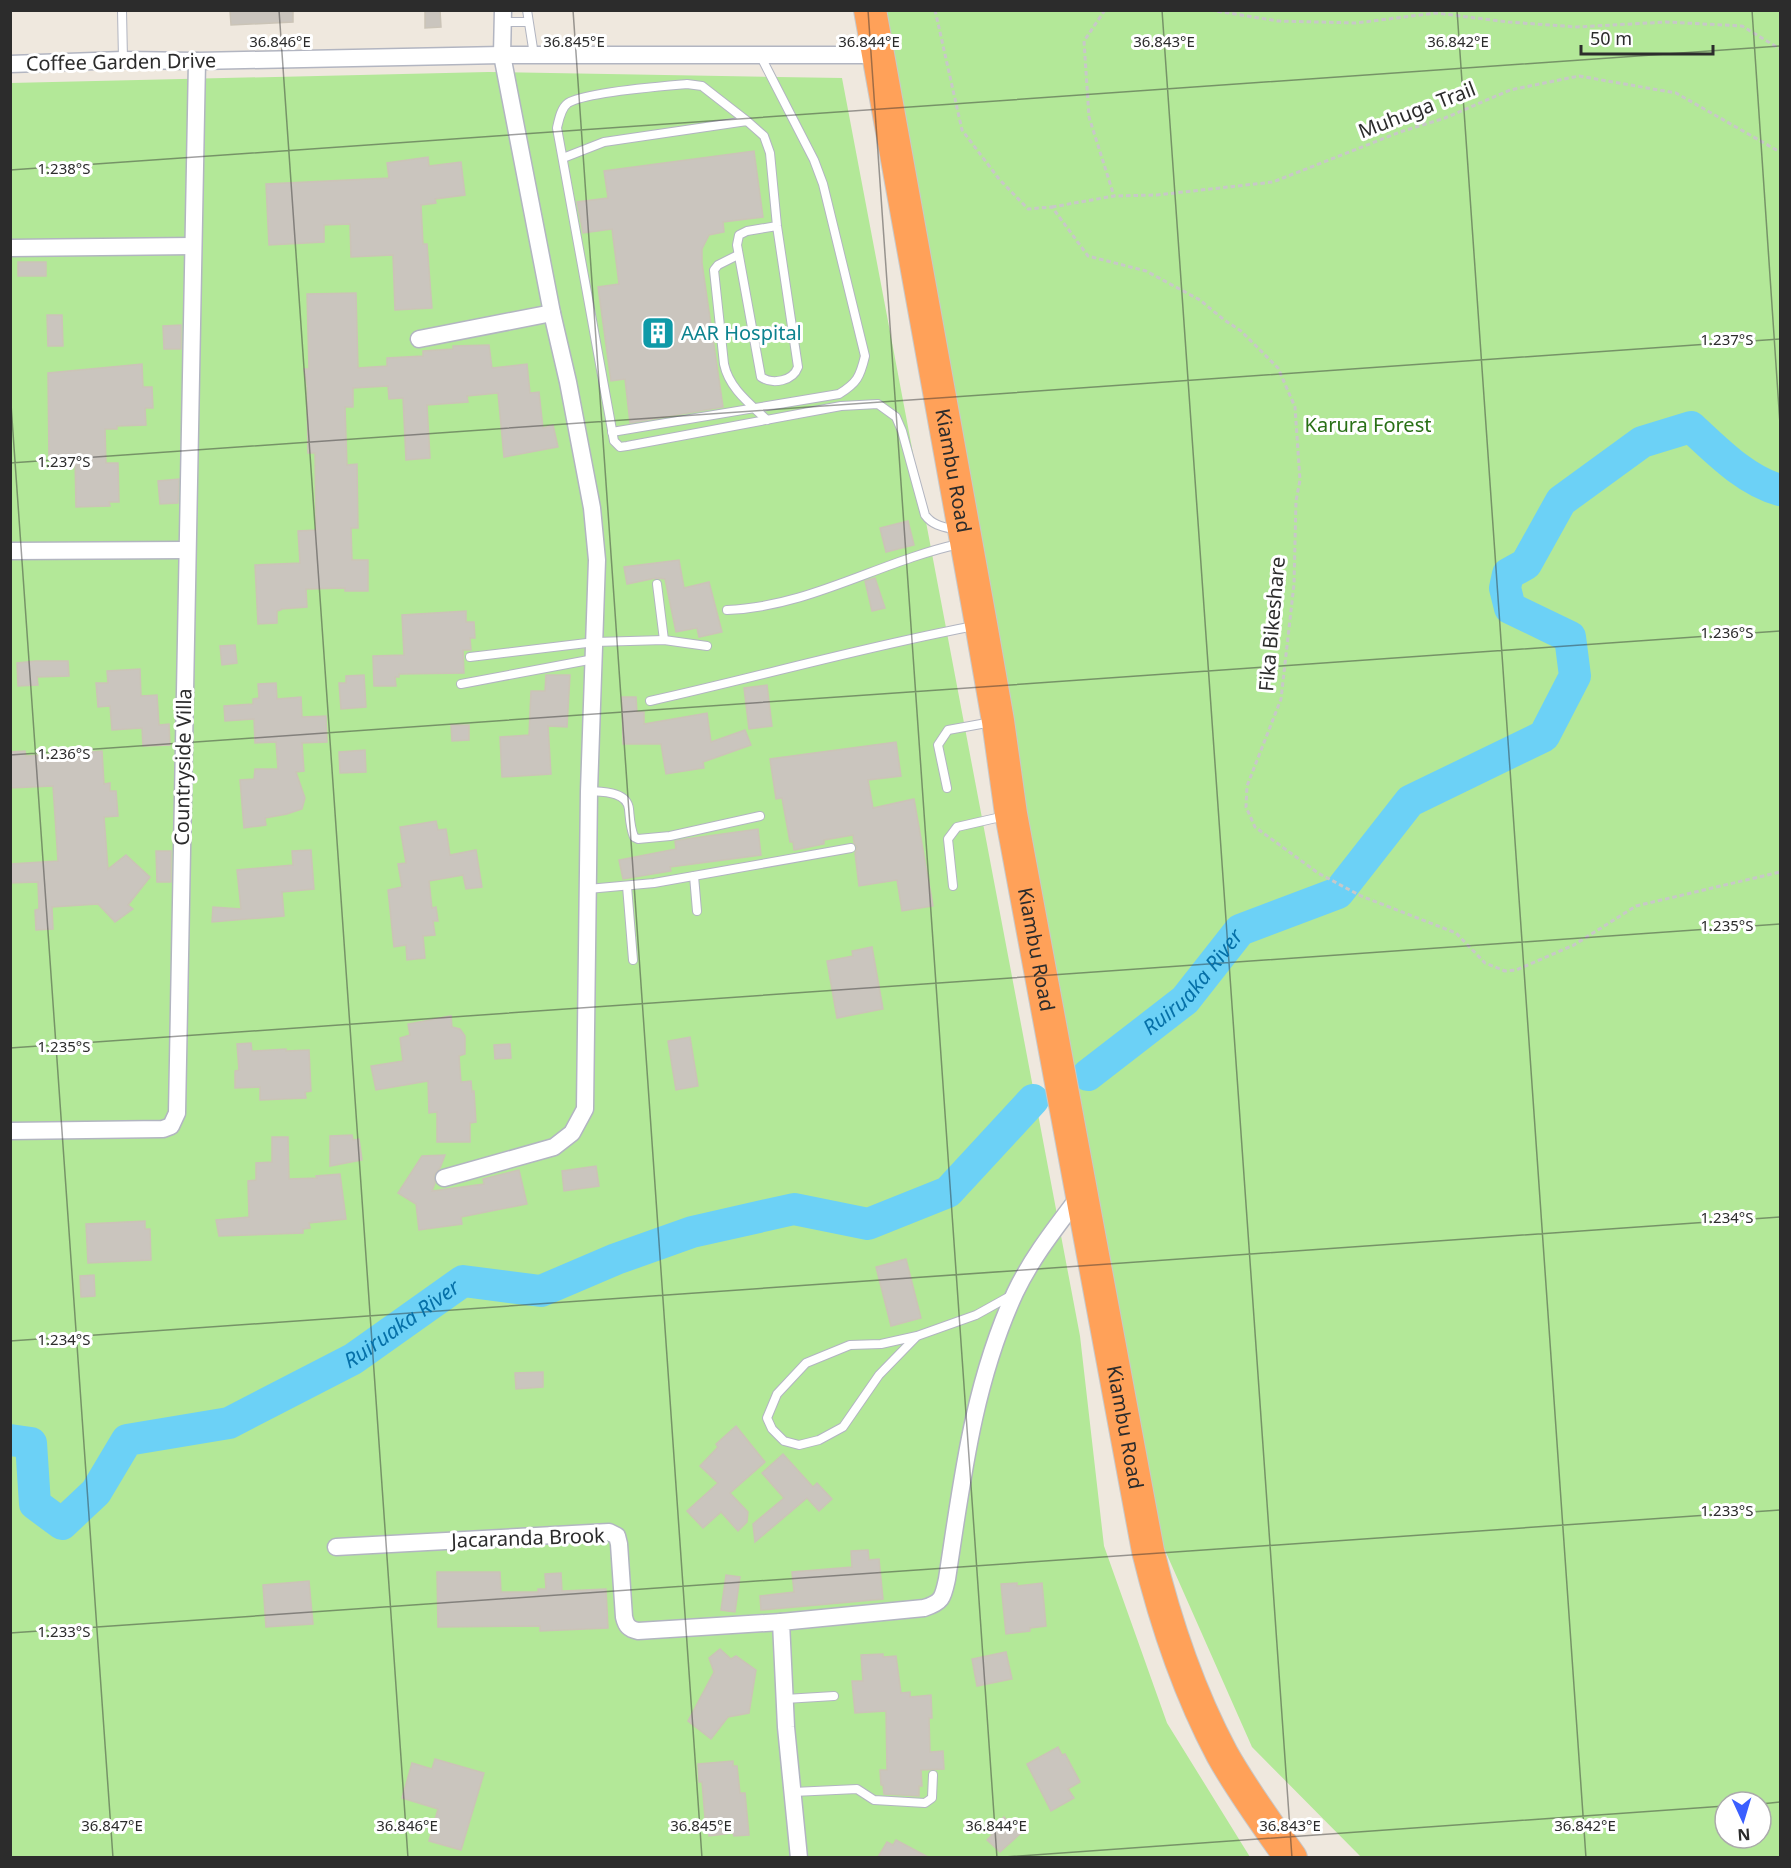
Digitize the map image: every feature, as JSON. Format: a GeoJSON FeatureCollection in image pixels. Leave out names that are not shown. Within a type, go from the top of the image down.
{"type":"FeatureCollection","features":[{"type":"Feature","properties":{"kind":"highway","name":"Kiambu Road"},"geometry":{"type":"LineString","coordinates":[[870,10],[981,624],[1011,814],[1133,1477],[1158,1592],[1177,1650],[1203,1715],[1223,1755],[1290,1857]]}},
{"type":"Feature","properties":{"kind":"street"},"geometry":{"type":"LineString","coordinates":[[444,1178],[554,1147],[572,1133],[585,1109],[589,791],[597,560],[592,508],[502,55],[503,16]]}},
{"type":"Feature","properties":{"kind":"street","name":"Coffee Garden Drive"},"geometry":{"type":"LineString","coordinates":[[10,64],[123,60],[197,61],[502,55],[879,55]]}},
{"type":"Feature","properties":{"kind":"street","name":"Countryside Villa"},"geometry":{"type":"LineString","coordinates":[[10,1131],[163,1130],[171,1126],[177,1113],[197,61]]}},
{"type":"Feature","properties":{"kind":"street"},"geometry":{"type":"LineString","coordinates":[[10,248],[192,246]]}},
{"type":"Feature","properties":{"kind":"street"},"geometry":{"type":"LineString","coordinates":[[419,339],[552,313]]}},
{"type":"Feature","properties":{"kind":"street"},"geometry":{"type":"LineString","coordinates":[[10,551],[186,550]]}},
{"type":"Feature","properties":{"kind":"street","name":"Jacaranda Brook"},"geometry":{"type":"LineString","coordinates":[[336,1547],[609,1532],[617,1536],[619,1544],[626,1625],[638,1631],[781,1622],[924,1608],[938,1603],[944,1594],[969,1436],[986,1371],[1015,1293],[1037,1254],[1082,1194]]}},
{"type":"Feature","properties":{"kind":"street"},"geometry":{"type":"LineString","coordinates":[[781,1622],[785,1699],[800,1857]]}},
{"type":"Feature","properties":{"kind":"lane"},"geometry":{"type":"LineString","coordinates":[[122,10],[123,60]]}},
{"type":"Feature","properties":{"kind":"lane"},"geometry":{"type":"LineString","coordinates":[[527,10],[534,55]]}},
{"type":"Feature","properties":{"kind":"lane"},"geometry":{"type":"LineString","coordinates":[[503,16],[528,22]]}},
{"type":"Feature","properties":{"kind":"lane"},"geometry":{"type":"LineString","coordinates":[[612,432],[839,394],[852,386],[861,375],[865,356],[823,184],[814,160],[760,55]]}},
{"type":"Feature","properties":{"kind":"lane"},"geometry":{"type":"LineString","coordinates":[[777,226],[747,231],[739,235],[737,240],[761,377],[767,381],[789,378],[795,374],[798,367],[777,226],[770,153],[764,136],[702,86],[667,86],[585,97],[567,103],[559,116],[557,128],[614,441],[620,447],[841,406],[878,404],[896,417],[925,515],[930,522],[965,537]]}},
{"type":"Feature","properties":{"kind":"lane"},"geometry":{"type":"LineString","coordinates":[[563,158],[604,142],[747,121]]}},
{"type":"Feature","properties":{"kind":"lane"},"geometry":{"type":"LineString","coordinates":[[738,255],[718,265],[714,270],[727,376],[733,386],[767,420]]}},
{"type":"Feature","properties":{"kind":"lane"},"geometry":{"type":"LineString","coordinates":[[652,426],[655,441]]}},
{"type":"Feature","properties":{"kind":"lane"},"geometry":{"type":"LineString","coordinates":[[727,610],[771,604],[832,588],[965,537]]}},
{"type":"Feature","properties":{"kind":"lane"},"geometry":{"type":"LineString","coordinates":[[657,584],[664,640]]}},
{"type":"Feature","properties":{"kind":"lane"},"geometry":{"type":"LineString","coordinates":[[650,701],[981,624]]}},
{"type":"Feature","properties":{"kind":"lane"},"geometry":{"type":"LineString","coordinates":[[470,657],[595,642],[664,640],[707,646]]}},
{"type":"Feature","properties":{"kind":"lane"},"geometry":{"type":"LineString","coordinates":[[461,684],[594,659]]}},
{"type":"Feature","properties":{"kind":"lane"},"geometry":{"type":"LineString","coordinates":[[947,788],[938,745],[948,730],[998,721]]}},
{"type":"Feature","properties":{"kind":"lane"},"geometry":{"type":"LineString","coordinates":[[589,791],[609,793],[624,799],[628,803],[630,825],[634,837],[638,839],[670,836],[760,816]]}},
{"type":"Feature","properties":{"kind":"lane"},"geometry":{"type":"LineString","coordinates":[[953,886],[948,839],[957,827],[1011,814]]}},
{"type":"Feature","properties":{"kind":"lane"},"geometry":{"type":"LineString","coordinates":[[588,889],[694,876],[851,848]]}},
{"type":"Feature","properties":{"kind":"lane"},"geometry":{"type":"LineString","coordinates":[[694,876],[697,911]]}},
{"type":"Feature","properties":{"kind":"lane"},"geometry":{"type":"LineString","coordinates":[[627,886],[633,960]]}},
{"type":"Feature","properties":{"kind":"lane"},"geometry":{"type":"LineString","coordinates":[[917,1336],[879,1375],[843,1427],[819,1440],[799,1445],[784,1441],[772,1429],[767,1418],[777,1394],[806,1364],[850,1345],[881,1344],[917,1336],[976,1315],[1015,1293]]}},
{"type":"Feature","properties":{"kind":"lane"},"geometry":{"type":"LineString","coordinates":[[785,1699],[834,1696]]}},
{"type":"Feature","properties":{"kind":"lane"},"geometry":{"type":"LineString","coordinates":[[793,1792],[858,1789],[874,1800],[925,1803],[932,1798],[933,1775]]}},
{"type":"Feature","properties":{"kind":"path"},"geometry":{"type":"LineString","coordinates":[[935,10],[962,130],[999,179],[1028,209],[1052,207]]}},
{"type":"Feature","properties":{"kind":"path"},"geometry":{"type":"LineString","coordinates":[[1105,10],[1084,41],[1089,117],[1114,196]]}},
{"type":"Feature","properties":{"kind":"path"},"geometry":{"type":"LineString","coordinates":[[1210,10],[1278,21],[1356,23],[1436,13],[1508,22],[1577,27],[1666,22],[1742,26],[1780,49]]}},
{"type":"Feature","properties":{"kind":"path","name":"Muhuga Trail"},"geometry":{"type":"LineString","coordinates":[[1052,207],[1114,196],[1157,195],[1273,182],[1510,90],[1578,76],[1676,93],[1780,152]]}},
{"type":"Feature","properties":{"kind":"path","name":"Fika Bikeshare"},"geometry":{"type":"LineString","coordinates":[[1052,207],[1088,256],[1146,271],[1200,300],[1223,320],[1241,331],[1278,368],[1295,407],[1300,480],[1296,501],[1294,584],[1281,699],[1247,786],[1246,807],[1254,827],[1318,873],[1361,896],[1456,933],[1485,963],[1505,971],[1515,970],[1574,945],[1636,906],[1780,872]]}},
{"type":"Feature","properties":{"kind":"green space","name":"Karura Forest"},"geometry":{"type":"Polygon","coordinates":[[[875,11],[1780,11],[1780,1857],[1361,1857],[1252,1747],[1137,1487],[875,11]]]}},
{"type":"Feature","properties":{"kind":"green space"},"geometry":{"type":"Polygon","coordinates":[[[488,72],[842,78],[1080,1336],[1104,1546],[1167,1723],[1250,1857],[11,1857],[10,83],[488,72]]]}},
{"type":"Feature","properties":{"kind":"building"},"geometry":{"type":"Polygon","coordinates":[[[230,10],[293,10],[293,22],[231,25],[230,10]]]}},
{"type":"Feature","properties":{"kind":"building"},"geometry":{"type":"Polygon","coordinates":[[[425,10],[440,10],[441,27],[425,28],[425,10]]]}},
{"type":"Feature","properties":{"kind":"building","name":"AAR Hospital"},"geometry":{"type":"Polygon","coordinates":[[[754,151],[763,217],[723,222],[724,232],[709,235],[702,249],[702,263],[723,407],[630,423],[625,379],[611,381],[598,287],[619,284],[612,229],[583,233],[577,202],[608,198],[604,171],[754,151]]]}},
{"type":"Feature","properties":{"kind":"building"},"geometry":{"type":"Polygon","coordinates":[[[428,157],[429,166],[461,162],[465,195],[435,199],[436,203],[421,205],[423,244],[427,244],[432,308],[395,310],[393,255],[351,257],[350,224],[324,225],[324,242],[269,245],[266,184],[389,178],[387,163],[428,157]]]}},
{"type":"Feature","properties":{"kind":"building"},"geometry":{"type":"Polygon","coordinates":[[[18,262],[46,262],[46,276],[18,276],[18,262]]]}},
{"type":"Feature","properties":{"kind":"building"},"geometry":{"type":"Polygon","coordinates":[[[356,293],[358,368],[387,366],[387,358],[423,356],[423,351],[453,349],[453,346],[489,345],[492,368],[527,364],[530,393],[539,392],[543,428],[553,425],[558,447],[504,457],[498,393],[467,396],[468,402],[427,405],[430,458],[406,460],[403,398],[389,399],[388,386],[353,388],[353,407],[345,407],[347,465],[357,464],[358,528],[351,528],[352,560],[368,560],[368,591],[345,591],[345,588],[306,589],[307,607],[281,609],[277,611],[277,623],[258,624],[255,565],[300,563],[298,531],[316,530],[315,453],[308,453],[307,385],[304,369],[309,369],[307,294],[356,293]]]}},
{"type":"Feature","properties":{"kind":"building"},"geometry":{"type":"Polygon","coordinates":[[[47,315],[62,315],[63,346],[48,346],[47,315]]]}},
{"type":"Feature","properties":{"kind":"building"},"geometry":{"type":"Polygon","coordinates":[[[181,325],[181,349],[164,349],[163,326],[181,325]]]}},
{"type":"Feature","properties":{"kind":"building"},"geometry":{"type":"Polygon","coordinates":[[[142,364],[143,387],[152,387],[153,408],[145,408],[146,425],[117,426],[117,429],[105,429],[106,463],[118,463],[119,502],[109,502],[110,506],[76,507],[75,458],[49,460],[48,373],[142,364]]]}},
{"type":"Feature","properties":{"kind":"building"},"geometry":{"type":"Polygon","coordinates":[[[179,479],[178,503],[160,504],[158,481],[179,479]]]}},
{"type":"Feature","properties":{"kind":"building"},"geometry":{"type":"Polygon","coordinates":[[[908,521],[914,545],[886,552],[880,528],[908,521]]]}},
{"type":"Feature","properties":{"kind":"building"},"geometry":{"type":"Polygon","coordinates":[[[679,560],[684,588],[709,582],[722,632],[699,637],[697,628],[676,632],[665,579],[656,578],[627,584],[624,567],[679,560]]]}},
{"type":"Feature","properties":{"kind":"building"},"geometry":{"type":"Polygon","coordinates":[[[875,578],[885,608],[872,611],[865,581],[875,578]]]}},
{"type":"Feature","properties":{"kind":"building"},"geometry":{"type":"Polygon","coordinates":[[[466,611],[466,622],[474,622],[475,638],[470,638],[471,650],[463,650],[464,673],[399,674],[399,677],[395,677],[396,686],[374,686],[373,656],[404,655],[402,615],[466,611]]]}},
{"type":"Feature","properties":{"kind":"building"},"geometry":{"type":"Polygon","coordinates":[[[235,645],[237,663],[222,665],[220,646],[235,645]]]}},
{"type":"Feature","properties":{"kind":"building"},"geometry":{"type":"Polygon","coordinates":[[[68,661],[69,676],[37,677],[38,685],[18,686],[17,663],[68,661]]]}},
{"type":"Feature","properties":{"kind":"building"},"geometry":{"type":"Polygon","coordinates":[[[140,669],[141,696],[157,695],[159,725],[169,724],[170,745],[143,746],[142,728],[112,730],[110,706],[98,707],[96,683],[108,683],[107,671],[140,669]]]}},
{"type":"Feature","properties":{"kind":"building"},"geometry":{"type":"Polygon","coordinates":[[[364,675],[366,707],[341,709],[339,683],[346,683],[346,676],[364,675]]]}},
{"type":"Feature","properties":{"kind":"building"},"geometry":{"type":"Polygon","coordinates":[[[546,675],[570,675],[567,727],[548,726],[551,774],[502,777],[500,737],[529,735],[531,691],[545,691],[546,675]]]}},
{"type":"Feature","properties":{"kind":"building"},"geometry":{"type":"Polygon","coordinates":[[[276,683],[277,699],[301,697],[302,717],[326,716],[327,742],[302,743],[304,771],[296,772],[305,798],[302,809],[265,818],[266,825],[244,828],[240,780],[254,779],[255,769],[278,769],[276,742],[255,743],[254,719],[225,721],[224,706],[253,704],[253,699],[259,698],[258,684],[276,683]]]}},
{"type":"Feature","properties":{"kind":"building"},"geometry":{"type":"Polygon","coordinates":[[[767,685],[772,726],[749,729],[744,688],[767,685]]]}},
{"type":"Feature","properties":{"kind":"building"},"geometry":{"type":"Polygon","coordinates":[[[622,697],[636,697],[637,712],[644,712],[644,724],[707,713],[711,742],[745,730],[751,745],[703,762],[704,768],[666,774],[661,744],[623,744],[622,697]]]}},
{"type":"Feature","properties":{"kind":"building"},"geometry":{"type":"Polygon","coordinates":[[[451,725],[469,725],[469,740],[452,741],[451,725]]]}},
{"type":"Feature","properties":{"kind":"building"},"geometry":{"type":"Polygon","coordinates":[[[896,742],[901,776],[868,780],[873,808],[914,799],[933,906],[902,911],[897,880],[859,886],[855,853],[857,847],[853,835],[824,840],[824,844],[794,850],[793,842],[790,842],[782,798],[776,799],[770,759],[896,742]]]}},
{"type":"Feature","properties":{"kind":"building"},"geometry":{"type":"Polygon","coordinates":[[[365,750],[366,772],[340,773],[339,752],[365,750]]]}},
{"type":"Feature","properties":{"kind":"building"},"geometry":{"type":"Polygon","coordinates":[[[25,751],[26,756],[102,751],[104,784],[110,783],[110,791],[116,791],[118,816],[104,817],[108,869],[126,855],[150,877],[128,905],[133,909],[115,922],[98,904],[52,907],[53,929],[36,930],[35,910],[39,909],[38,882],[10,883],[10,864],[58,861],[53,786],[10,788],[10,752],[25,751]]]}},
{"type":"Feature","properties":{"kind":"building"},"geometry":{"type":"Polygon","coordinates":[[[436,821],[438,830],[446,829],[450,855],[476,850],[482,887],[466,889],[463,875],[429,881],[432,908],[436,907],[438,921],[433,921],[435,935],[423,936],[425,958],[407,960],[406,945],[394,947],[388,890],[402,887],[398,864],[406,863],[400,827],[436,821]]]}},
{"type":"Feature","properties":{"kind":"building"},"geometry":{"type":"Polygon","coordinates":[[[758,829],[761,855],[670,867],[671,871],[623,879],[619,860],[676,849],[675,841],[758,829]]]}},
{"type":"Feature","properties":{"kind":"building"},"geometry":{"type":"Polygon","coordinates":[[[311,850],[314,889],[282,892],[284,916],[212,922],[213,907],[241,909],[237,870],[293,865],[292,851],[311,850]]]}},
{"type":"Feature","properties":{"kind":"building"},"geometry":{"type":"Polygon","coordinates":[[[156,851],[171,851],[171,882],[157,882],[156,851]]]}},
{"type":"Feature","properties":{"kind":"building"},"geometry":{"type":"Polygon","coordinates":[[[872,947],[883,1009],[837,1018],[827,961],[853,956],[852,951],[872,947]]]}},
{"type":"Feature","properties":{"kind":"building"},"geometry":{"type":"Polygon","coordinates":[[[451,1016],[452,1027],[460,1029],[465,1036],[465,1054],[459,1056],[461,1082],[471,1081],[472,1092],[474,1091],[476,1122],[470,1123],[470,1142],[437,1142],[437,1112],[429,1113],[428,1081],[376,1090],[371,1066],[403,1061],[400,1038],[410,1035],[408,1024],[451,1016]]]}},
{"type":"Feature","properties":{"kind":"building"},"geometry":{"type":"Polygon","coordinates":[[[690,1037],[698,1086],[676,1090],[668,1041],[690,1037]]]}},
{"type":"Feature","properties":{"kind":"building"},"geometry":{"type":"Polygon","coordinates":[[[251,1043],[252,1051],[309,1050],[311,1091],[305,1092],[306,1098],[260,1100],[260,1087],[235,1088],[235,1071],[239,1070],[237,1044],[251,1043]]]}},
{"type":"Feature","properties":{"kind":"building"},"geometry":{"type":"Polygon","coordinates":[[[510,1044],[511,1058],[495,1059],[494,1045],[510,1044]]]}},
{"type":"Feature","properties":{"kind":"building"},"geometry":{"type":"Polygon","coordinates":[[[352,1135],[353,1140],[359,1139],[362,1160],[330,1166],[330,1136],[352,1135]]]}},
{"type":"Feature","properties":{"kind":"building"},"geometry":{"type":"Polygon","coordinates":[[[272,1137],[288,1137],[289,1179],[340,1174],[346,1219],[309,1223],[310,1228],[303,1229],[303,1233],[219,1236],[216,1220],[249,1217],[248,1181],[256,1180],[256,1163],[272,1162],[272,1137]]]}},
{"type":"Feature","properties":{"kind":"building"},"geometry":{"type":"Polygon","coordinates":[[[445,1155],[440,1168],[434,1175],[435,1183],[432,1191],[484,1184],[483,1179],[519,1170],[527,1204],[461,1217],[462,1224],[419,1230],[416,1204],[398,1193],[422,1156],[445,1155]]]}},
{"type":"Feature","properties":{"kind":"building"},"geometry":{"type":"Polygon","coordinates":[[[596,1166],[599,1186],[564,1191],[562,1171],[596,1166]]]}},
{"type":"Feature","properties":{"kind":"building"},"geometry":{"type":"Polygon","coordinates":[[[145,1221],[145,1229],[150,1229],[151,1260],[88,1263],[86,1224],[145,1221]]]}},
{"type":"Feature","properties":{"kind":"building"},"geometry":{"type":"Polygon","coordinates":[[[906,1259],[921,1318],[891,1326],[876,1267],[906,1259]]]}},
{"type":"Feature","properties":{"kind":"building"},"geometry":{"type":"Polygon","coordinates":[[[94,1275],[95,1296],[81,1297],[80,1276],[94,1275]]]}},
{"type":"Feature","properties":{"kind":"building"},"geometry":{"type":"Polygon","coordinates":[[[543,1372],[543,1387],[516,1389],[515,1373],[543,1372]]]}},
{"type":"Feature","properties":{"kind":"building"},"geometry":{"type":"Polygon","coordinates":[[[736,1426],[765,1462],[730,1493],[748,1512],[747,1522],[738,1531],[721,1512],[703,1528],[687,1511],[718,1483],[700,1466],[718,1447],[716,1444],[736,1426]]]}},
{"type":"Feature","properties":{"kind":"building"},"geometry":{"type":"Polygon","coordinates":[[[783,1454],[813,1487],[817,1483],[832,1499],[819,1511],[807,1498],[755,1542],[753,1524],[784,1498],[762,1473],[783,1454]]]}},
{"type":"Feature","properties":{"kind":"building"},"geometry":{"type":"Polygon","coordinates":[[[868,1550],[869,1560],[879,1559],[883,1599],[761,1610],[760,1596],[794,1592],[792,1572],[852,1567],[851,1551],[868,1550]]]}},
{"type":"Feature","properties":{"kind":"building"},"geometry":{"type":"Polygon","coordinates":[[[437,1572],[500,1572],[501,1592],[538,1592],[538,1589],[546,1589],[545,1574],[561,1573],[562,1591],[606,1589],[608,1628],[540,1631],[540,1626],[438,1627],[437,1572]]]}},
{"type":"Feature","properties":{"kind":"building"},"geometry":{"type":"Polygon","coordinates":[[[726,1575],[740,1577],[735,1612],[721,1610],[726,1575]]]}},
{"type":"Feature","properties":{"kind":"building"},"geometry":{"type":"Polygon","coordinates":[[[309,1581],[313,1624],[266,1627],[263,1585],[309,1581]]]}},
{"type":"Feature","properties":{"kind":"building"},"geometry":{"type":"Polygon","coordinates":[[[1017,1583],[1017,1586],[1042,1583],[1046,1626],[1006,1634],[1001,1584],[1017,1583]]]}},
{"type":"Feature","properties":{"kind":"building"},"geometry":{"type":"Polygon","coordinates":[[[720,1649],[731,1659],[736,1656],[756,1670],[749,1713],[728,1717],[711,1739],[688,1721],[714,1672],[709,1658],[720,1649]]]}},
{"type":"Feature","properties":{"kind":"building"},"geometry":{"type":"Polygon","coordinates":[[[1006,1652],[1012,1679],[977,1686],[972,1659],[1006,1652]]]}},
{"type":"Feature","properties":{"kind":"building"},"geometry":{"type":"Polygon","coordinates":[[[883,1654],[883,1657],[896,1656],[901,1693],[910,1692],[910,1697],[931,1695],[930,1752],[943,1751],[944,1769],[921,1770],[922,1786],[919,1786],[919,1796],[884,1794],[880,1770],[887,1770],[886,1711],[855,1713],[852,1681],[863,1681],[861,1655],[883,1654]]]}},
{"type":"Feature","properties":{"kind":"building"},"geometry":{"type":"Polygon","coordinates":[[[1058,1747],[1062,1755],[1065,1754],[1080,1782],[1068,1789],[1074,1798],[1051,1811],[1027,1764],[1058,1747]]]}},
{"type":"Feature","properties":{"kind":"building"},"geometry":{"type":"Polygon","coordinates":[[[435,1759],[484,1773],[461,1850],[429,1841],[438,1809],[402,1798],[412,1763],[432,1769],[435,1759]]]}},
{"type":"Feature","properties":{"kind":"building"},"geometry":{"type":"Polygon","coordinates":[[[733,1761],[733,1766],[737,1766],[740,1793],[745,1793],[749,1835],[734,1836],[733,1833],[709,1836],[698,1764],[733,1761]]]}},
{"type":"Feature","properties":{"kind":"building"},"geometry":{"type":"Polygon","coordinates":[[[1004,1817],[1020,1834],[1000,1852],[987,1840],[992,1835],[989,1831],[1004,1817]]]}},
{"type":"Feature","properties":{"kind":"building"},"geometry":{"type":"Polygon","coordinates":[[[896,1840],[928,1857],[878,1857],[887,1842],[893,1845],[896,1840]]]}},
{"type":"Feature","properties":{"kind":"waterway","name":"Ruiruaka River"},"geometry":{"type":"LineString","coordinates":[[1088,1075],[1185,1000],[1240,930],[1338,893],[1410,801],[1544,736],[1575,676],[1570,637],[1510,608],[1505,588],[1508,574],[1526,564],[1561,501],[1642,442],[1691,427],[1755,480],[1780,490]]}},
{"type":"Feature","properties":{"kind":"waterway","name":"Ruiruaka River"},"geometry":{"type":"LineString","coordinates":[[10,1440],[31,1443],[35,1504],[62,1524],[96,1492],[127,1440],[229,1423],[353,1359],[463,1281],[541,1291],[616,1259],[692,1232],[794,1209],[868,1224],[948,1192],[1033,1100]]}},
{"type":"Feature","properties":{"kind":"place","name":"AAR Hospital"},"geometry":{"type":"Point","coordinates":[658,333]}}]}
